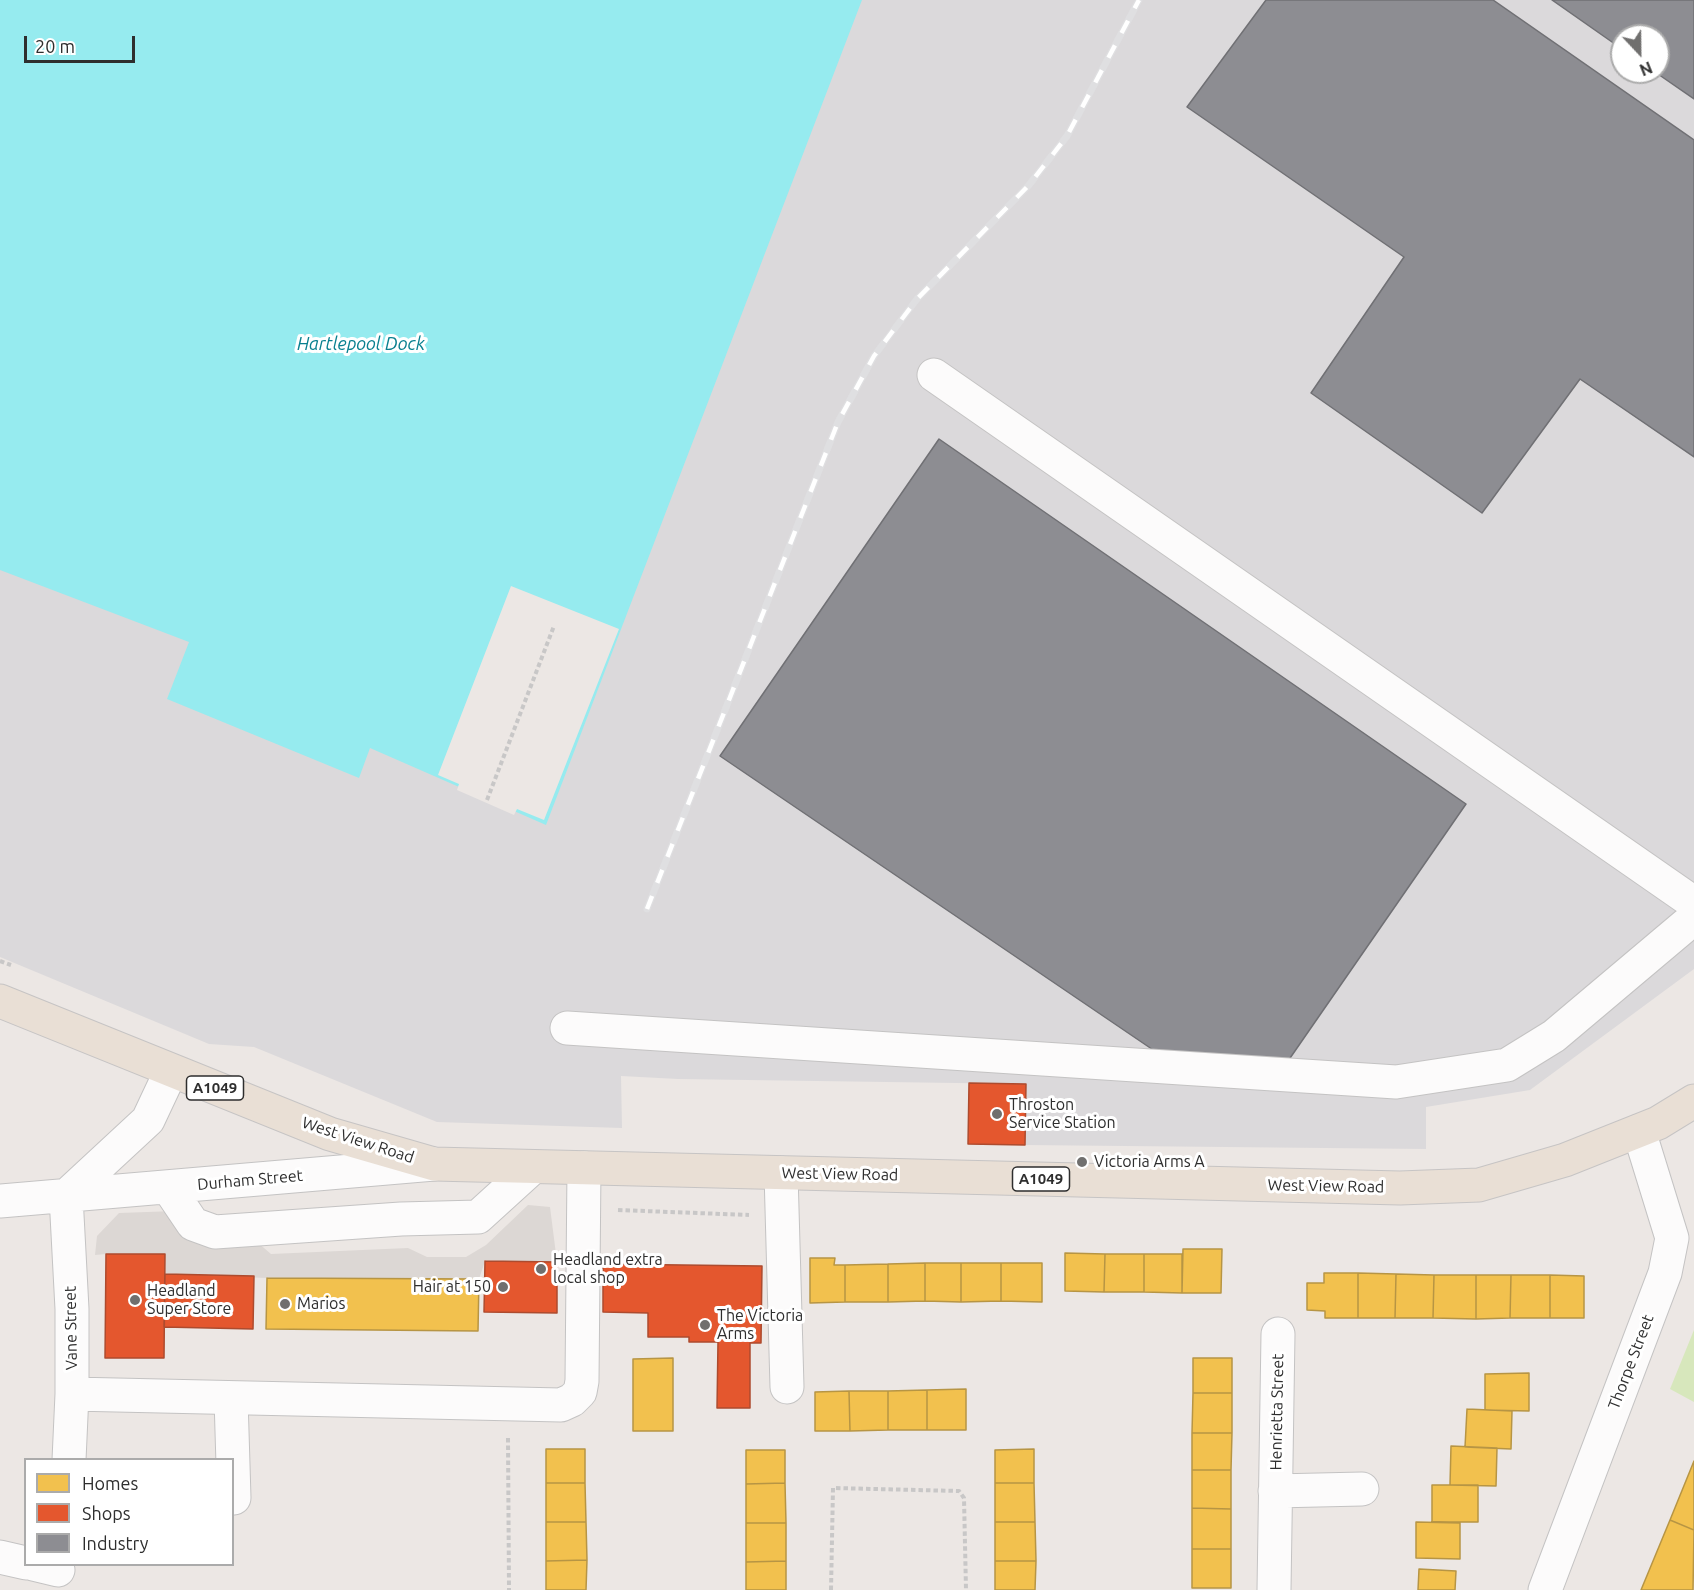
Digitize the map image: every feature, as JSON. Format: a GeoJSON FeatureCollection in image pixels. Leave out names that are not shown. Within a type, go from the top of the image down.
{"type":"FeatureCollection","features":[{"type":"Feature","properties":{"kind":"main road","name":"West View Road"},"geometry":{"type":"LineString","coordinates":[[0,1001],[330,1134],[434,1164],[1389,1187],[1479,1185],[1565,1160],[1658,1123],[1694,1101]]}},
{"type":"Feature","properties":{"kind":"street"},"geometry":{"type":"LineString","coordinates":[[934,375],[1694,903]]}},
{"type":"Feature","properties":{"kind":"street"},"geometry":{"type":"LineString","coordinates":[[567,1028],[1396,1082],[1507,1065],[1554,1036],[1694,918]]}},
{"type":"Feature","properties":{"kind":"street"},"geometry":{"type":"LineString","coordinates":[[66,1196],[148,1120],[171,1071]]}},
{"type":"Feature","properties":{"kind":"street","name":"Thorpe Street"},"geometry":{"type":"LineString","coordinates":[[1545,1590],[1665,1273],[1683,1241],[1639,1131]]}},
{"type":"Feature","properties":{"kind":"street","name":"Durham Street"},"geometry":{"type":"LineString","coordinates":[[0,1201],[434,1164]]}},
{"type":"Feature","properties":{"kind":"street"},"geometry":{"type":"LineString","coordinates":[[168,1187],[193,1224],[215,1232],[401,1219],[478,1217],[533,1167]]}},
{"type":"Feature","properties":{"kind":"street"},"geometry":{"type":"LineString","coordinates":[[72,1394],[561,1405],[572,1400],[580,1392],[582,1381],[584,1168]]}},
{"type":"Feature","properties":{"kind":"street"},"geometry":{"type":"LineString","coordinates":[[780,1173],[787,1387]]}},
{"type":"Feature","properties":{"kind":"street","name":"Vane Street"},"geometry":{"type":"LineString","coordinates":[[66,1196],[72,1310],[69,1458]]}},
{"type":"Feature","properties":{"kind":"street","name":"Henrietta Street"},"geometry":{"type":"LineString","coordinates":[[1274,1590],[1278,1334]]}},
{"type":"Feature","properties":{"kind":"street"},"geometry":{"type":"LineString","coordinates":[[231,1398],[233,1458]]}},
{"type":"Feature","properties":{"kind":"street","name":"Henrietta Street"},"geometry":{"type":"LineString","coordinates":[[1275,1491],[1362,1489]]}},
{"type":"Feature","properties":{"kind":"street"},"geometry":{"type":"LineString","coordinates":[[0,1557],[24,1563]]}},
{"type":"Feature","properties":{"kind":"path"},"geometry":{"type":"LineString","coordinates":[[487,800],[554,626]]}},
{"type":"Feature","properties":{"kind":"path"},"geometry":{"type":"LineString","coordinates":[[0,961],[11,965]]}},
{"type":"Feature","properties":{"kind":"path"},"geometry":{"type":"LineString","coordinates":[[508,1441],[509,1590]]}},
{"type":"Feature","properties":{"kind":"path"},"geometry":{"type":"LineString","coordinates":[[831,1590],[833,1488],[959,1491],[964,1498],[966,1590]]}},
{"type":"Feature","properties":{"kind":"shaded area"},"geometry":{"type":"Polygon","coordinates":[[[0,0],[1694,0],[1694,969],[1530,1090],[1426,1107],[1426,1149],[1025,1145],[1026,1084],[678,1079],[621,1076],[622,1128],[437,1122],[254,1047],[209,1044],[0,957],[0,0]]]}},
{"type":"Feature","properties":{"kind":"shaded area"},"geometry":{"type":"Polygon","coordinates":[[[528,1205],[550,1207],[557,1262],[485,1261],[479,1279],[267,1278],[165,1274],[106,1254],[95,1255],[97,1236],[119,1213],[175,1211],[197,1244],[257,1242],[271,1254],[408,1248],[427,1257],[466,1257],[486,1245],[528,1205]]]}},
{"type":"Feature","properties":{"kind":"green space"},"geometry":{"type":"Polygon","coordinates":[[[1694,1330],[1694,1402],[1670,1389],[1694,1330]]]}},
{"type":"Feature","properties":{"kind":"water","name":"Hartlepool Dock"},"geometry":{"type":"Polygon","coordinates":[[[0,0],[862,0],[546,825],[370,748],[359,778],[167,699],[189,642],[0,570],[0,0]]]}},
{"type":"Feature","properties":{"kind":"pier"},"geometry":{"type":"Polygon","coordinates":[[[511,586],[619,629],[544,820],[517,809],[514,815],[457,790],[459,784],[438,775],[511,586]]]}},
{"type":"Feature","properties":{"kind":"building: Homes"},"geometry":{"type":"Polygon","coordinates":[[[1183,1249],[1222,1249],[1221,1293],[1182,1293],[1183,1249]]]}},
{"type":"Feature","properties":{"kind":"building: Homes"},"geometry":{"type":"Polygon","coordinates":[[[1065,1253],[1105,1254],[1104,1292],[1065,1291],[1065,1253]]]}},
{"type":"Feature","properties":{"kind":"building: Homes"},"geometry":{"type":"Polygon","coordinates":[[[1105,1254],[1144,1254],[1144,1292],[1104,1292],[1105,1254]]]}},
{"type":"Feature","properties":{"kind":"building: Homes"},"geometry":{"type":"Polygon","coordinates":[[[1144,1254],[1182,1254],[1182,1293],[1144,1292],[1144,1254]]]}},
{"type":"Feature","properties":{"kind":"building: Homes"},"geometry":{"type":"Polygon","coordinates":[[[810,1258],[835,1258],[834,1265],[845,1265],[845,1302],[810,1303],[810,1258]]]}},
{"type":"Feature","properties":{"kind":"building: Homes"},"geometry":{"type":"Polygon","coordinates":[[[925,1263],[961,1263],[961,1302],[925,1301],[925,1263]]]}},
{"type":"Feature","properties":{"kind":"building: Homes"},"geometry":{"type":"Polygon","coordinates":[[[925,1263],[925,1301],[888,1302],[888,1264],[925,1263]]]}},
{"type":"Feature","properties":{"kind":"building: Homes"},"geometry":{"type":"Polygon","coordinates":[[[961,1263],[1001,1263],[1001,1301],[961,1302],[961,1263]]]}},
{"type":"Feature","properties":{"kind":"building: Homes"},"geometry":{"type":"Polygon","coordinates":[[[1001,1263],[1042,1263],[1042,1302],[1001,1301],[1001,1263]]]}},
{"type":"Feature","properties":{"kind":"building: Homes"},"geometry":{"type":"Polygon","coordinates":[[[888,1264],[888,1302],[845,1302],[845,1265],[888,1264]]]}},
{"type":"Feature","properties":{"kind":"building: Homes"},"geometry":{"type":"Polygon","coordinates":[[[1324,1273],[1358,1273],[1358,1318],[1325,1318],[1325,1311],[1307,1310],[1307,1283],[1324,1283],[1324,1273]]]}},
{"type":"Feature","properties":{"kind":"building: Homes"},"geometry":{"type":"Polygon","coordinates":[[[1358,1273],[1396,1274],[1395,1318],[1358,1318],[1358,1273]]]}},
{"type":"Feature","properties":{"kind":"building: Homes"},"geometry":{"type":"Polygon","coordinates":[[[1396,1274],[1434,1275],[1433,1318],[1395,1318],[1396,1274]]]}},
{"type":"Feature","properties":{"kind":"building: Homes"},"geometry":{"type":"Polygon","coordinates":[[[1434,1275],[1476,1275],[1476,1319],[1433,1318],[1434,1275]]]}},
{"type":"Feature","properties":{"kind":"building: Homes"},"geometry":{"type":"Polygon","coordinates":[[[1476,1275],[1511,1275],[1510,1318],[1476,1319],[1476,1275]]]}},
{"type":"Feature","properties":{"kind":"building: Homes"},"geometry":{"type":"Polygon","coordinates":[[[1511,1275],[1550,1275],[1550,1318],[1510,1318],[1511,1275]]]}},
{"type":"Feature","properties":{"kind":"building: Homes"},"geometry":{"type":"Polygon","coordinates":[[[1550,1275],[1584,1276],[1584,1318],[1550,1318],[1550,1275]]]}},
{"type":"Feature","properties":{"kind":"building: Homes"},"geometry":{"type":"Polygon","coordinates":[[[267,1278],[479,1279],[478,1331],[266,1329],[267,1278]]]}},
{"type":"Feature","properties":{"kind":"building: Homes"},"geometry":{"type":"Polygon","coordinates":[[[673,1358],[673,1431],[633,1431],[633,1359],[673,1358]]]}},
{"type":"Feature","properties":{"kind":"building: Homes"},"geometry":{"type":"Polygon","coordinates":[[[1193,1358],[1232,1358],[1232,1393],[1193,1393],[1193,1358]]]}},
{"type":"Feature","properties":{"kind":"building: Homes"},"geometry":{"type":"Polygon","coordinates":[[[1529,1373],[1529,1411],[1485,1410],[1485,1374],[1529,1373]]]}},
{"type":"Feature","properties":{"kind":"building: Homes"},"geometry":{"type":"Polygon","coordinates":[[[966,1389],[966,1430],[927,1430],[927,1390],[966,1389]]]}},
{"type":"Feature","properties":{"kind":"building: Homes"},"geometry":{"type":"Polygon","coordinates":[[[927,1390],[927,1430],[888,1430],[888,1391],[927,1390]]]}},
{"type":"Feature","properties":{"kind":"building: Homes"},"geometry":{"type":"Polygon","coordinates":[[[849,1391],[888,1391],[888,1430],[850,1431],[849,1391]]]}},
{"type":"Feature","properties":{"kind":"building: Homes"},"geometry":{"type":"Polygon","coordinates":[[[849,1391],[850,1431],[815,1431],[815,1392],[849,1391]]]}},
{"type":"Feature","properties":{"kind":"building: Homes"},"geometry":{"type":"Polygon","coordinates":[[[1193,1393],[1232,1393],[1232,1433],[1192,1433],[1193,1393]]]}},
{"type":"Feature","properties":{"kind":"building: Homes"},"geometry":{"type":"Polygon","coordinates":[[[1467,1409],[1512,1411],[1511,1449],[1465,1447],[1467,1409]]]}},
{"type":"Feature","properties":{"kind":"building: Homes"},"geometry":{"type":"Polygon","coordinates":[[[1192,1433],[1232,1433],[1231,1470],[1192,1470],[1192,1433]]]}},
{"type":"Feature","properties":{"kind":"building: Homes"},"geometry":{"type":"Polygon","coordinates":[[[1451,1446],[1497,1448],[1496,1486],[1450,1485],[1451,1446]]]}},
{"type":"Feature","properties":{"kind":"building: Homes"},"geometry":{"type":"Polygon","coordinates":[[[546,1449],[585,1449],[585,1483],[546,1483],[546,1449]]]}},
{"type":"Feature","properties":{"kind":"building: Homes"},"geometry":{"type":"Polygon","coordinates":[[[1034,1449],[1034,1483],[995,1483],[995,1450],[1034,1449]]]}},
{"type":"Feature","properties":{"kind":"building: Homes"},"geometry":{"type":"Polygon","coordinates":[[[746,1450],[785,1450],[785,1483],[746,1484],[746,1450]]]}},
{"type":"Feature","properties":{"kind":"building: Homes"},"geometry":{"type":"Polygon","coordinates":[[[1694,1461],[1694,1530],[1670,1520],[1694,1461]]]}},
{"type":"Feature","properties":{"kind":"building: Homes"},"geometry":{"type":"Polygon","coordinates":[[[1192,1470],[1231,1470],[1231,1509],[1192,1508],[1192,1470]]]}},
{"type":"Feature","properties":{"kind":"building: Homes"},"geometry":{"type":"Polygon","coordinates":[[[546,1483],[585,1483],[586,1522],[546,1522],[546,1483]]]}},
{"type":"Feature","properties":{"kind":"building: Homes"},"geometry":{"type":"Polygon","coordinates":[[[785,1483],[786,1523],[746,1523],[746,1484],[785,1483]]]}},
{"type":"Feature","properties":{"kind":"building: Homes"},"geometry":{"type":"Polygon","coordinates":[[[995,1483],[1034,1483],[1035,1522],[995,1522],[995,1483]]]}},
{"type":"Feature","properties":{"kind":"building: Homes"},"geometry":{"type":"Polygon","coordinates":[[[1432,1485],[1478,1485],[1478,1522],[1432,1522],[1432,1485]]]}},
{"type":"Feature","properties":{"kind":"building: Homes"},"geometry":{"type":"Polygon","coordinates":[[[1192,1508],[1231,1509],[1231,1549],[1192,1549],[1192,1508]]]}},
{"type":"Feature","properties":{"kind":"building: Homes"},"geometry":{"type":"Polygon","coordinates":[[[1670,1520],[1694,1530],[1693,1590],[1641,1590],[1670,1520]]]}},
{"type":"Feature","properties":{"kind":"building: Homes"},"geometry":{"type":"Polygon","coordinates":[[[546,1522],[586,1522],[587,1560],[546,1561],[546,1522]]]}},
{"type":"Feature","properties":{"kind":"building: Homes"},"geometry":{"type":"Polygon","coordinates":[[[995,1522],[1035,1522],[1036,1561],[995,1561],[995,1522]]]}},
{"type":"Feature","properties":{"kind":"building: Homes"},"geometry":{"type":"Polygon","coordinates":[[[1416,1522],[1460,1523],[1460,1559],[1416,1558],[1416,1522]]]}},
{"type":"Feature","properties":{"kind":"building: Homes"},"geometry":{"type":"Polygon","coordinates":[[[746,1523],[786,1523],[786,1561],[746,1562],[746,1523]]]}},
{"type":"Feature","properties":{"kind":"building: Homes"},"geometry":{"type":"Polygon","coordinates":[[[1192,1549],[1231,1549],[1231,1588],[1192,1588],[1192,1549]]]}},
{"type":"Feature","properties":{"kind":"building: Homes"},"geometry":{"type":"Polygon","coordinates":[[[587,1560],[586,1590],[546,1590],[546,1561],[587,1560]]]}},
{"type":"Feature","properties":{"kind":"building: Homes"},"geometry":{"type":"Polygon","coordinates":[[[786,1561],[786,1590],[746,1590],[746,1562],[786,1561]]]}},
{"type":"Feature","properties":{"kind":"building: Homes"},"geometry":{"type":"Polygon","coordinates":[[[995,1561],[1036,1561],[1035,1590],[995,1590],[995,1561]]]}},
{"type":"Feature","properties":{"kind":"building: Homes"},"geometry":{"type":"Polygon","coordinates":[[[1419,1569],[1456,1571],[1455,1590],[1418,1590],[1419,1569]]]}},
{"type":"Feature","properties":{"kind":"building: Shops","name":"Throston Service Station"},"geometry":{"type":"Polygon","coordinates":[[[969,1083],[1026,1084],[1025,1145],[968,1144],[969,1083]]]}},
{"type":"Feature","properties":{"kind":"building: Shops","name":"Headland Super Store"},"geometry":{"type":"Polygon","coordinates":[[[106,1254],[165,1254],[164,1358],[105,1358],[106,1254]]]}},
{"type":"Feature","properties":{"kind":"building: Shops"},"geometry":{"type":"Polygon","coordinates":[[[485,1261],[557,1262],[557,1313],[484,1312],[485,1261]]]}},
{"type":"Feature","properties":{"kind":"building: Shops","name":"The Victoria Arms"},"geometry":{"type":"Polygon","coordinates":[[[603,1264],[762,1266],[761,1343],[750,1343],[750,1408],[717,1408],[718,1342],[689,1342],[689,1337],[648,1337],[648,1313],[603,1312],[603,1264]]]}},
{"type":"Feature","properties":{"kind":"building: Shops"},"geometry":{"type":"Polygon","coordinates":[[[165,1274],[254,1276],[253,1329],[164,1327],[165,1274]]]}},
{"type":"Feature","properties":{"kind":"building: Industry"},"geometry":{"type":"Polygon","coordinates":[[[1266,0],[1493,0],[1610,81],[1610,84],[1614,84],[1694,140],[1694,457],[1580,379],[1482,513],[1311,393],[1404,257],[1187,107],[1266,0]]]}},
{"type":"Feature","properties":{"kind":"building: Industry"},"geometry":{"type":"Polygon","coordinates":[[[1552,0],[1694,0],[1694,99],[1670,82],[1670,24],[1610,24],[1610,41],[1552,0]]]}},
{"type":"Feature","properties":{"kind":"building: Industry"},"geometry":{"type":"Polygon","coordinates":[[[939,439],[1466,804],[1288,1061],[1165,1058],[720,756],[939,439]]]}},
{"type":"Feature","properties":{"kind":"railway"},"geometry":{"type":"LineString","coordinates":[[647,909],[838,422],[874,356],[917,299],[1029,185],[1067,136],[1139,0]]}},
{"type":"Feature","properties":{"kind":"place","name":"Throston Service Station"},"geometry":{"type":"Point","coordinates":[997,1114]}},
{"type":"Feature","properties":{"kind":"place","name":"Victoria Arms A"},"geometry":{"type":"Point","coordinates":[1082,1162]}},
{"type":"Feature","properties":{"kind":"place","name":"Headland extra local shop"},"geometry":{"type":"Point","coordinates":[541,1269]}},
{"type":"Feature","properties":{"kind":"place","name":"Hair at 150"},"geometry":{"type":"Point","coordinates":[503,1287]}},
{"type":"Feature","properties":{"kind":"place","name":"Headland Super Store"},"geometry":{"type":"Point","coordinates":[135,1300]}},
{"type":"Feature","properties":{"kind":"place","name":"Marios"},"geometry":{"type":"Point","coordinates":[285,1304]}},
{"type":"Feature","properties":{"kind":"place","name":"The Victoria Arms"},"geometry":{"type":"Point","coordinates":[705,1325]}}]}
